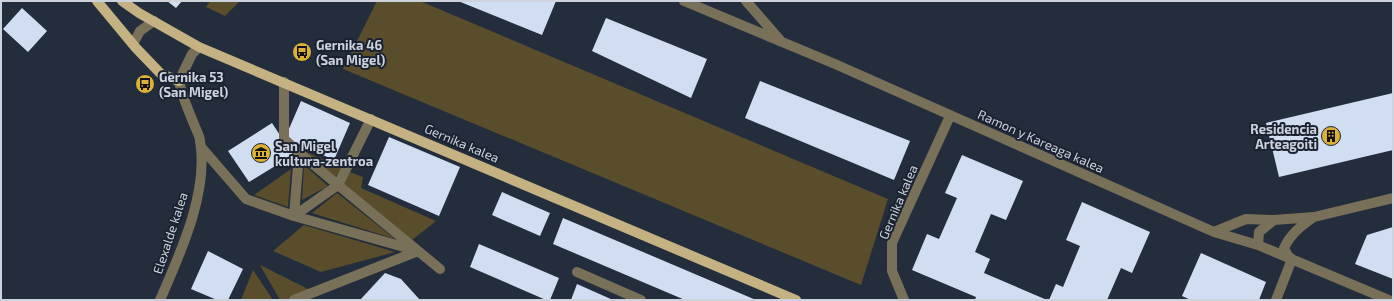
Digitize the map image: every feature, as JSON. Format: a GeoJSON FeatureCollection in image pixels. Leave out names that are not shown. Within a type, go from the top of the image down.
{"type":"FeatureCollection","features":[{"type":"Feature","properties":{"kind":"main road"},"geometry":{"type":"LineString","coordinates":[[97,1],[133,44],[161,74],[179,81]]}},
{"type":"Feature","properties":{"kind":"main road","name":"Gernika kalea"},"geometry":{"type":"LineString","coordinates":[[122,1],[154,22],[199,47],[796,300]]}},
{"type":"Feature","properties":{"kind":"street","name":"Ramon y Kareaga kalea"},"geometry":{"type":"LineString","coordinates":[[684,1],[835,64],[1214,232],[1258,245],[1389,300]]}},
{"type":"Feature","properties":{"kind":"street"},"geometry":{"type":"LineString","coordinates":[[746,1],[782,42]]}},
{"type":"Feature","properties":{"kind":"street"},"geometry":{"type":"LineString","coordinates":[[133,44],[140,31],[154,22]]}},
{"type":"Feature","properties":{"kind":"street"},"geometry":{"type":"LineString","coordinates":[[179,81],[192,54],[199,47]]}},
{"type":"Feature","properties":{"kind":"street","name":"Elexalde kalea"},"geometry":{"type":"LineString","coordinates":[[160,300],[179,256],[196,205],[202,171],[200,141],[181,92],[179,81]]}},
{"type":"Feature","properties":{"kind":"street"},"geometry":{"type":"LineString","coordinates":[[284,82],[284,139],[440,269]]}},
{"type":"Feature","properties":{"kind":"street","name":"Gernika kalea"},"geometry":{"type":"LineString","coordinates":[[904,300],[892,271],[892,243],[950,116]]}},
{"type":"Feature","properties":{"kind":"street"},"geometry":{"type":"LineString","coordinates":[[294,216],[338,185],[371,119]]}},
{"type":"Feature","properties":{"kind":"street"},"geometry":{"type":"LineString","coordinates":[[201,147],[246,199],[294,216],[418,251]]}},
{"type":"Feature","properties":{"kind":"street"},"geometry":{"type":"LineString","coordinates":[[294,216],[299,153]]}},
{"type":"Feature","properties":{"kind":"street"},"geometry":{"type":"LineString","coordinates":[[1214,232],[1246,219],[1274,220],[1314,217],[1393,198]]}},
{"type":"Feature","properties":{"kind":"street"},"geometry":{"type":"LineString","coordinates":[[1276,300],[1292,259],[1288,256],[1284,248],[1287,241],[1297,229],[1314,217]]}},
{"type":"Feature","properties":{"kind":"street"},"geometry":{"type":"LineString","coordinates":[[1258,245],[1259,232],[1274,220]]}},
{"type":"Feature","properties":{"kind":"street"},"geometry":{"type":"LineString","coordinates":[[294,300],[418,251]]}},
{"type":"Feature","properties":{"kind":"street"},"geometry":{"type":"LineString","coordinates":[[577,272],[641,300]]}},
{"type":"Feature","properties":{"kind":"shaded area"},"geometry":{"type":"Polygon","coordinates":[[[210,1],[240,1],[225,16],[206,7],[210,1]]]}},
{"type":"Feature","properties":{"kind":"shaded area"},"geometry":{"type":"Polygon","coordinates":[[[377,1],[420,1],[888,199],[861,285],[343,69],[377,1]]]}},
{"type":"Feature","properties":{"kind":"shaded area"},"geometry":{"type":"Polygon","coordinates":[[[304,151],[342,168],[334,179],[304,151]]]}},
{"type":"Feature","properties":{"kind":"shaded area"},"geometry":{"type":"Polygon","coordinates":[[[304,165],[328,186],[302,200],[304,165]]]}},
{"type":"Feature","properties":{"kind":"shaded area"},"geometry":{"type":"Polygon","coordinates":[[[291,169],[288,207],[254,195],[291,169]]]}},
{"type":"Feature","properties":{"kind":"shaded area"},"geometry":{"type":"Polygon","coordinates":[[[350,172],[363,177],[361,188],[436,221],[412,240],[342,185],[350,172]]]}},
{"type":"Feature","properties":{"kind":"shaded area"},"geometry":{"type":"Polygon","coordinates":[[[337,193],[395,239],[312,213],[337,193]]]}},
{"type":"Feature","properties":{"kind":"shaded area"},"geometry":{"type":"Polygon","coordinates":[[[304,225],[395,252],[321,272],[273,251],[304,225]]]}},
{"type":"Feature","properties":{"kind":"shaded area"},"geometry":{"type":"Polygon","coordinates":[[[260,265],[312,291],[293,300],[280,300],[260,265]]]}},
{"type":"Feature","properties":{"kind":"shaded area"},"geometry":{"type":"Polygon","coordinates":[[[253,270],[273,300],[241,300],[253,270]]]}},
{"type":"Feature","properties":{"kind":"building"},"geometry":{"type":"Polygon","coordinates":[[[167,1],[182,1],[176,8],[167,1]]]}},
{"type":"Feature","properties":{"kind":"building"},"geometry":{"type":"Polygon","coordinates":[[[458,1],[556,1],[542,35],[458,1]]]}},
{"type":"Feature","properties":{"kind":"building"},"geometry":{"type":"Polygon","coordinates":[[[22,8],[47,31],[28,52],[3,29],[22,8]]]}},
{"type":"Feature","properties":{"kind":"building"},"geometry":{"type":"Polygon","coordinates":[[[606,18],[707,59],[691,98],[592,51],[606,18]]]}},
{"type":"Feature","properties":{"kind":"building"},"geometry":{"type":"Polygon","coordinates":[[[760,81],[910,141],[894,180],[745,118],[760,81]]]}},
{"type":"Feature","properties":{"kind":"building","name":"Residencia Arteagoiti"},"geometry":{"type":"Polygon","coordinates":[[[1393,93],[1393,150],[1279,177],[1266,123],[1393,93]]]}},
{"type":"Feature","properties":{"kind":"building"},"geometry":{"type":"Polygon","coordinates":[[[301,101],[350,123],[334,160],[285,138],[301,101]]]}},
{"type":"Feature","properties":{"kind":"building","name":"San Migel kultura-zentroa"},"geometry":{"type":"Polygon","coordinates":[[[272,123],[293,155],[249,182],[228,151],[272,123]]]}},
{"type":"Feature","properties":{"kind":"building"},"geometry":{"type":"Polygon","coordinates":[[[389,137],[460,167],[439,216],[368,185],[389,137]]]}},
{"type":"Feature","properties":{"kind":"building"},"geometry":{"type":"Polygon","coordinates":[[[962,155],[1023,181],[1006,220],[991,214],[975,252],[990,259],[984,273],[1047,300],[975,300],[976,297],[912,270],[927,234],[939,239],[957,198],[945,193],[962,155]]]}},
{"type":"Feature","properties":{"kind":"building"},"geometry":{"type":"Polygon","coordinates":[[[502,192],[550,213],[540,236],[492,215],[502,192]]]}},
{"type":"Feature","properties":{"kind":"building"},"geometry":{"type":"Polygon","coordinates":[[[1082,202],[1150,232],[1132,273],[1121,268],[1107,300],[1049,300],[1056,284],[1063,287],[1080,246],[1066,240],[1082,202]]]}},
{"type":"Feature","properties":{"kind":"building"},"geometry":{"type":"Polygon","coordinates":[[[563,218],[756,300],[685,300],[553,244],[563,218]]]}},
{"type":"Feature","properties":{"kind":"building"},"geometry":{"type":"Polygon","coordinates":[[[1393,227],[1393,279],[1355,264],[1367,235],[1393,227]]]}},
{"type":"Feature","properties":{"kind":"building"},"geometry":{"type":"Polygon","coordinates":[[[479,244],[559,278],[550,300],[546,300],[470,267],[479,244]]]}},
{"type":"Feature","properties":{"kind":"building"},"geometry":{"type":"Polygon","coordinates":[[[208,251],[243,269],[228,300],[217,300],[191,289],[208,251]]]}},
{"type":"Feature","properties":{"kind":"building"},"geometry":{"type":"Polygon","coordinates":[[[1201,253],[1266,282],[1259,300],[1191,300],[1182,296],[1201,253]]]}},
{"type":"Feature","properties":{"kind":"building"},"geometry":{"type":"Polygon","coordinates":[[[385,273],[401,279],[420,300],[360,300],[385,273]]]}},
{"type":"Feature","properties":{"kind":"building"},"geometry":{"type":"Polygon","coordinates":[[[577,284],[613,300],[571,300],[577,284]]]}},
{"type":"Feature","properties":{"kind":"place","name":"Gernika 46 (San Migel)"},"geometry":{"type":"Point","coordinates":[302,52]}},
{"type":"Feature","properties":{"kind":"place","name":"Gernika 53 (San Migel)"},"geometry":{"type":"Point","coordinates":[145,84]}},
{"type":"Feature","properties":{"kind":"place","name":"Residencia Arteagoiti"},"geometry":{"type":"Point","coordinates":[1331,136]}},
{"type":"Feature","properties":{"kind":"place","name":"San Migel kultura-zentroa"},"geometry":{"type":"Point","coordinates":[261,153]}}]}
